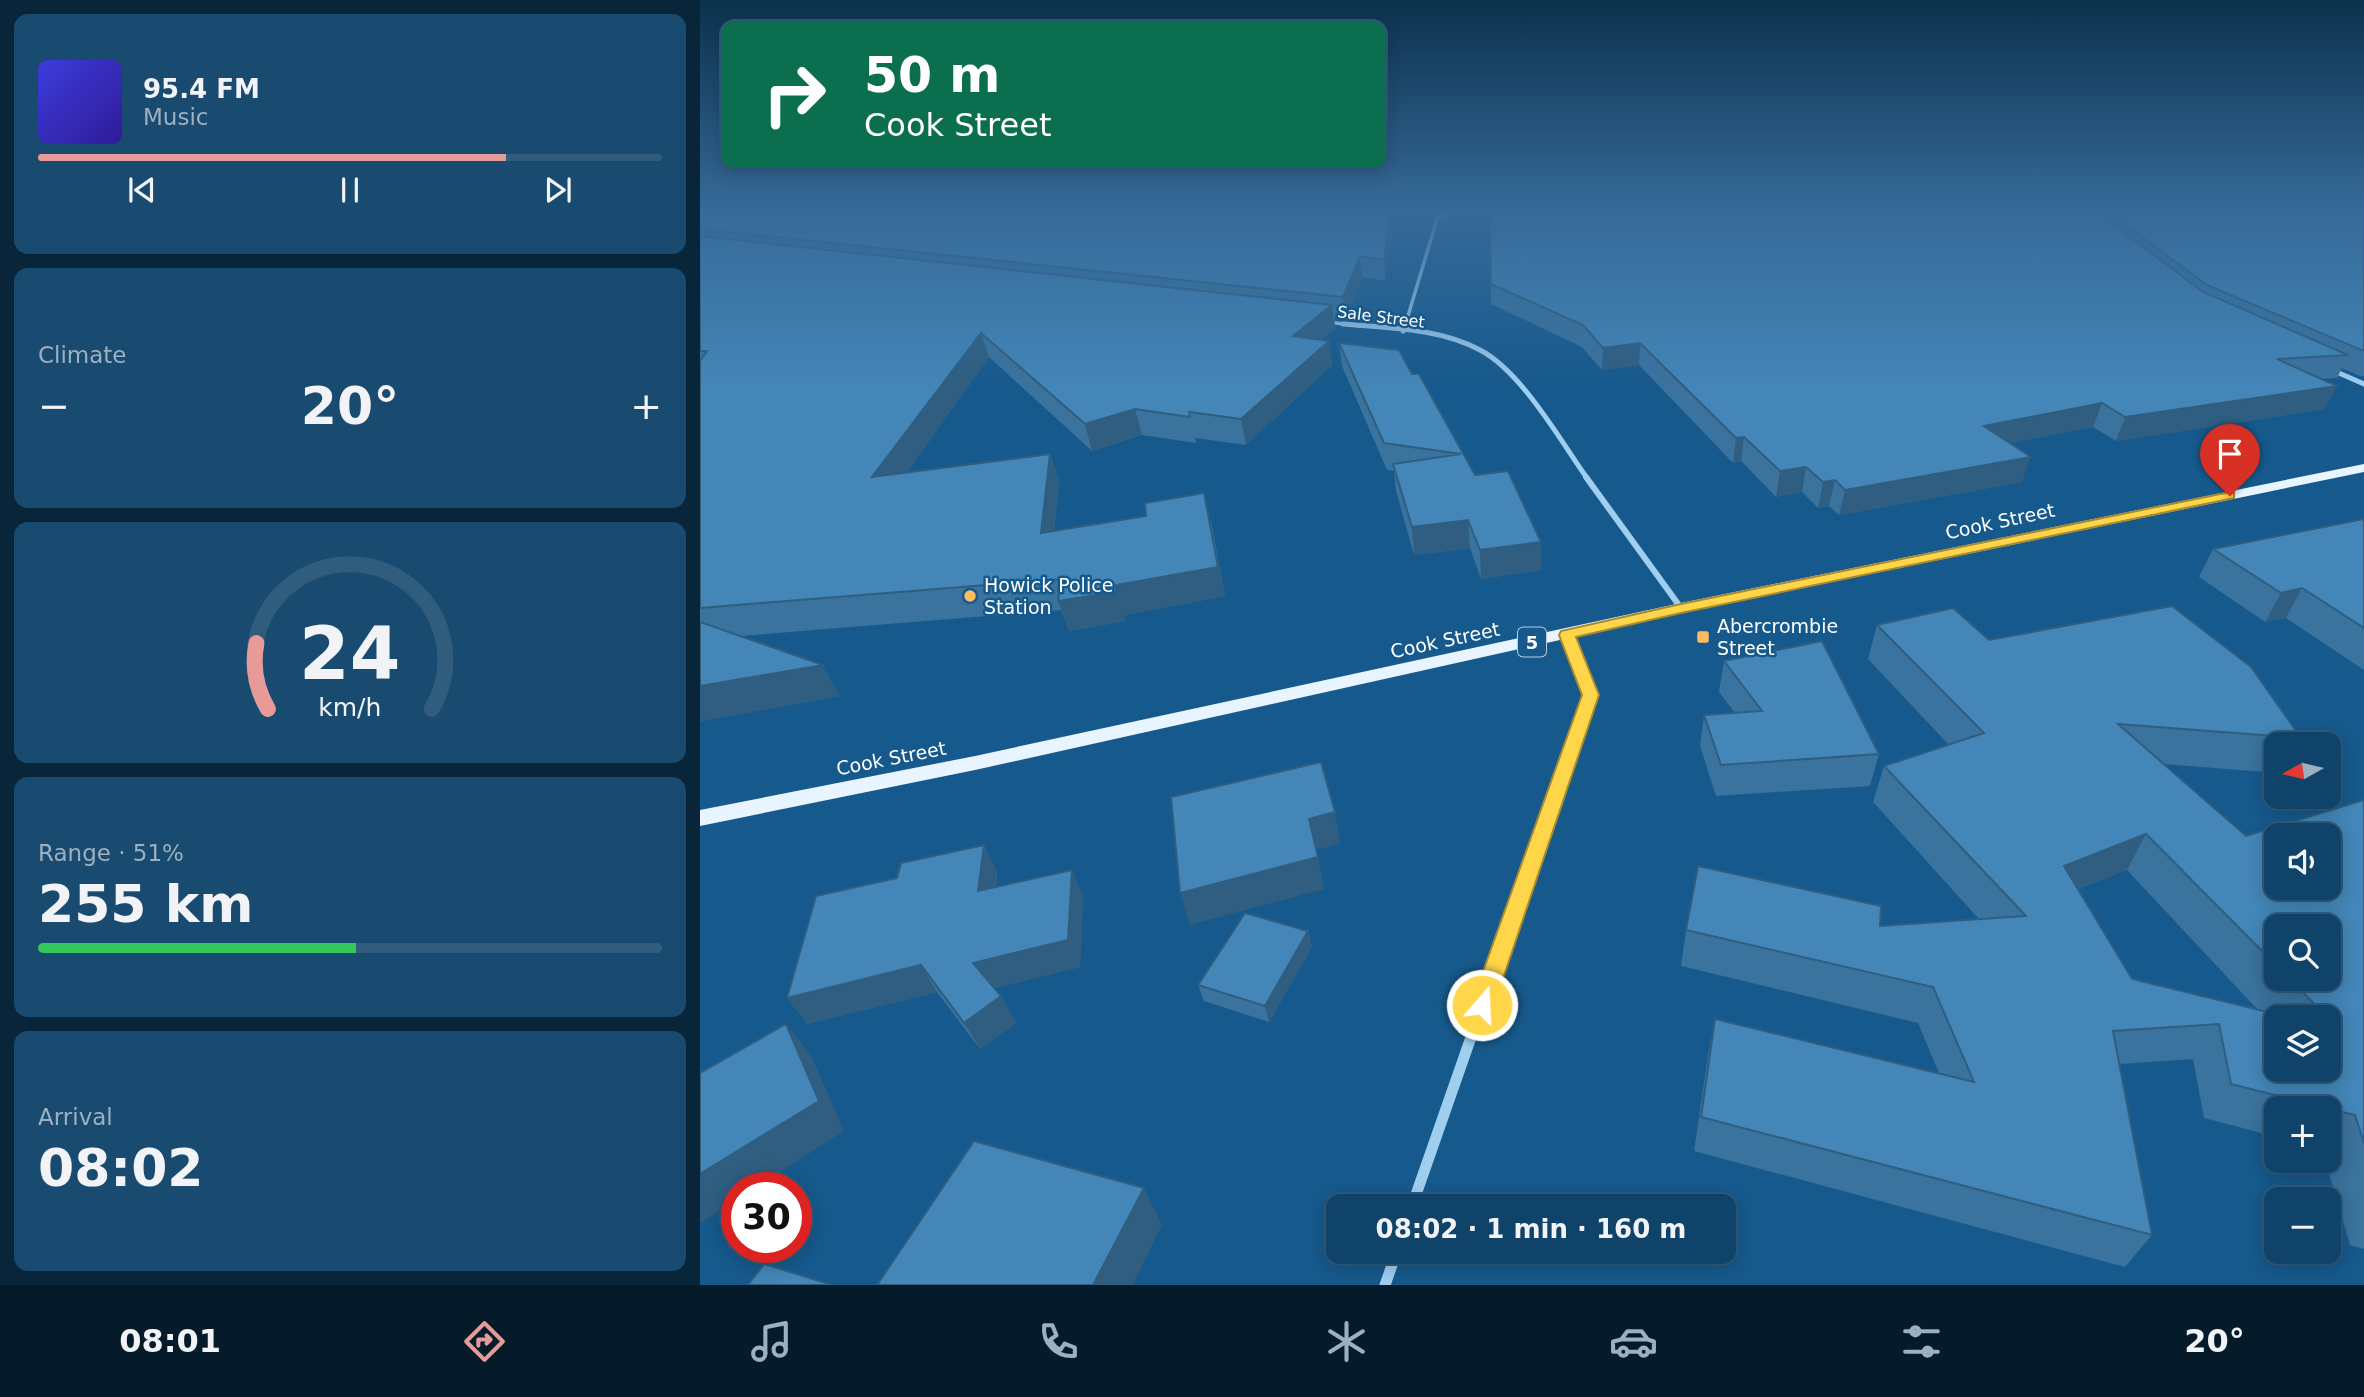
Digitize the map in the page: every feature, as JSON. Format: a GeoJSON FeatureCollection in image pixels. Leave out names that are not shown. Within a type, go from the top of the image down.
{"type":"FeatureCollection","features":[{"type":"Feature","properties":{"kind":"main road","name":"Cook Street"},"geometry":{"type":"LineString","coordinates":[[700,818],[975,763],[1681,608],[2364,468]]}},
{"type":"Feature","properties":{"kind":"street"},"geometry":{"type":"LineString","coordinates":[[1403,331],[1422,268]]}},
{"type":"Feature","properties":{"kind":"street","name":"Sale Street"},"geometry":{"type":"LineString","coordinates":[[1320,322],[1403,331],[1464,342],[1510,372],[1681,608]]}},
{"type":"Feature","properties":{"kind":"street"},"geometry":{"type":"LineString","coordinates":[[2326,367],[2364,384]]}},
{"type":"Feature","properties":{"kind":"street"},"geometry":{"type":"LineString","coordinates":[[1416,1194],[1590,695],[1567,635]]}},
{"type":"Feature","properties":{"kind":"street"},"geometry":{"type":"LineString","coordinates":[[1385,1285],[1392,1264]]}},
{"type":"Feature","properties":{"kind":"building"},"geometry":{"type":"Polygon","coordinates":[[[700,268],[993,268],[1332,305],[1293,336],[1329,341],[1241,419],[1189,412],[1190,417],[1135,409],[1085,424],[981,333],[872,477],[1050,454],[1041,533],[1146,516],[1145,503],[1204,493],[1218,567],[1116,585],[1116,592],[1058,601],[1061,579],[700,608],[700,361],[707,351],[700,351],[700,268]]]}},
{"type":"Feature","properties":{"kind":"building"},"geometry":{"type":"Polygon","coordinates":[[[1068,268],[1355,268],[1343,297],[1068,268]]]}},
{"type":"Feature","properties":{"kind":"building"},"geometry":{"type":"Polygon","coordinates":[[[1491,268],[2171,268],[2203,292],[2348,355],[2277,359],[2337,386],[2125,417],[2102,403],[1984,426],[2031,457],[1845,490],[1835,480],[1823,482],[1806,467],[1780,471],[1744,437],[1736,438],[1640,343],[1603,348],[1583,325],[1491,284],[1491,268]]]}},
{"type":"Feature","properties":{"kind":"building"},"geometry":{"type":"Polygon","coordinates":[[[2184,268],[2364,268],[2364,351],[2207,285],[2184,268]]]}},
{"type":"Feature","properties":{"kind":"building"},"geometry":{"type":"Polygon","coordinates":[[[1339,343],[1399,350],[1412,374],[1419,374],[1475,475],[1508,471],[1541,542],[1480,550],[1468,520],[1412,527],[1393,464],[1461,454],[1384,443],[1339,343]]]}},
{"type":"Feature","properties":{"kind":"building"},"geometry":{"type":"Polygon","coordinates":[[[2364,519],[2364,628],[2302,588],[2281,593],[2213,549],[2364,519]]]}},
{"type":"Feature","properties":{"kind":"building"},"geometry":{"type":"Polygon","coordinates":[[[2172,606],[2251,667],[2297,732],[2264,732],[2264,735],[2118,724],[2246,836],[2264,831],[2264,900],[2341,900],[2341,823],[2289,823],[2364,800],[2364,1143],[2355,1115],[2341,1112],[2341,1096],[2279,1096],[2231,1084],[2219,1024],[2113,1031],[2152,1235],[1701,1117],[1715,1019],[1974,1082],[1933,987],[1686,930],[1698,866],[1881,906],[1880,926],[2026,916],[1884,766],[1984,733],[1877,625],[1953,608],[1989,640],[2172,606]],[[2146,834],[2064,866],[2132,979],[2264,1011],[2264,1082],[2341,1082],[2341,1005],[2315,1005],[2302,991],[2341,991],[2341,914],[2264,914],[2264,953],[2146,834]]]}},
{"type":"Feature","properties":{"kind":"building"},"geometry":{"type":"Polygon","coordinates":[[[700,622],[823,665],[700,686],[700,622]]]}},
{"type":"Feature","properties":{"kind":"building"},"geometry":{"type":"Polygon","coordinates":[[[1822,641],[1879,754],[1721,765],[1704,715],[1762,711],[1724,661],[1822,641]]]}},
{"type":"Feature","properties":{"kind":"building"},"geometry":{"type":"Polygon","coordinates":[[[1321,762],[1335,812],[1309,819],[1318,857],[1180,893],[1171,797],[1321,762]]]}},
{"type":"Feature","properties":{"kind":"building"},"geometry":{"type":"Polygon","coordinates":[[[984,845],[978,891],[1072,870],[1068,940],[973,963],[1001,996],[964,1023],[921,965],[787,998],[816,896],[897,878],[901,863],[984,845]]]}},
{"type":"Feature","properties":{"kind":"building"},"geometry":{"type":"Polygon","coordinates":[[[1245,913],[1308,931],[1265,1006],[1198,985],[1245,913]]]}},
{"type":"Feature","properties":{"kind":"building"},"geometry":{"type":"Polygon","coordinates":[[[786,1024],[819,1101],[700,1174],[700,1073],[786,1024]]]}},
{"type":"Feature","properties":{"kind":"building"},"geometry":{"type":"Polygon","coordinates":[[[974,1141],[1144,1188],[1093,1285],[877,1285],[974,1141]]]}},
{"type":"Feature","properties":{"kind":"building"},"geometry":{"type":"Polygon","coordinates":[[[764,1264],[832,1285],[748,1285],[764,1264]]]}},
{"type":"Feature","properties":{"kind":"place","name":"Howick Police Station"},"geometry":{"type":"Point","coordinates":[970,596]}},
{"type":"Feature","properties":{"kind":"place","name":"Abercrombie Street"},"geometry":{"type":"Point","coordinates":[1703,637]}},
{"type":"Feature","properties":{"kind":"route"},"geometry":{"type":"LineString","coordinates":[[1482,1005],[1590,695],[1567,635],[1681,608],[2230,496]]}}]}
